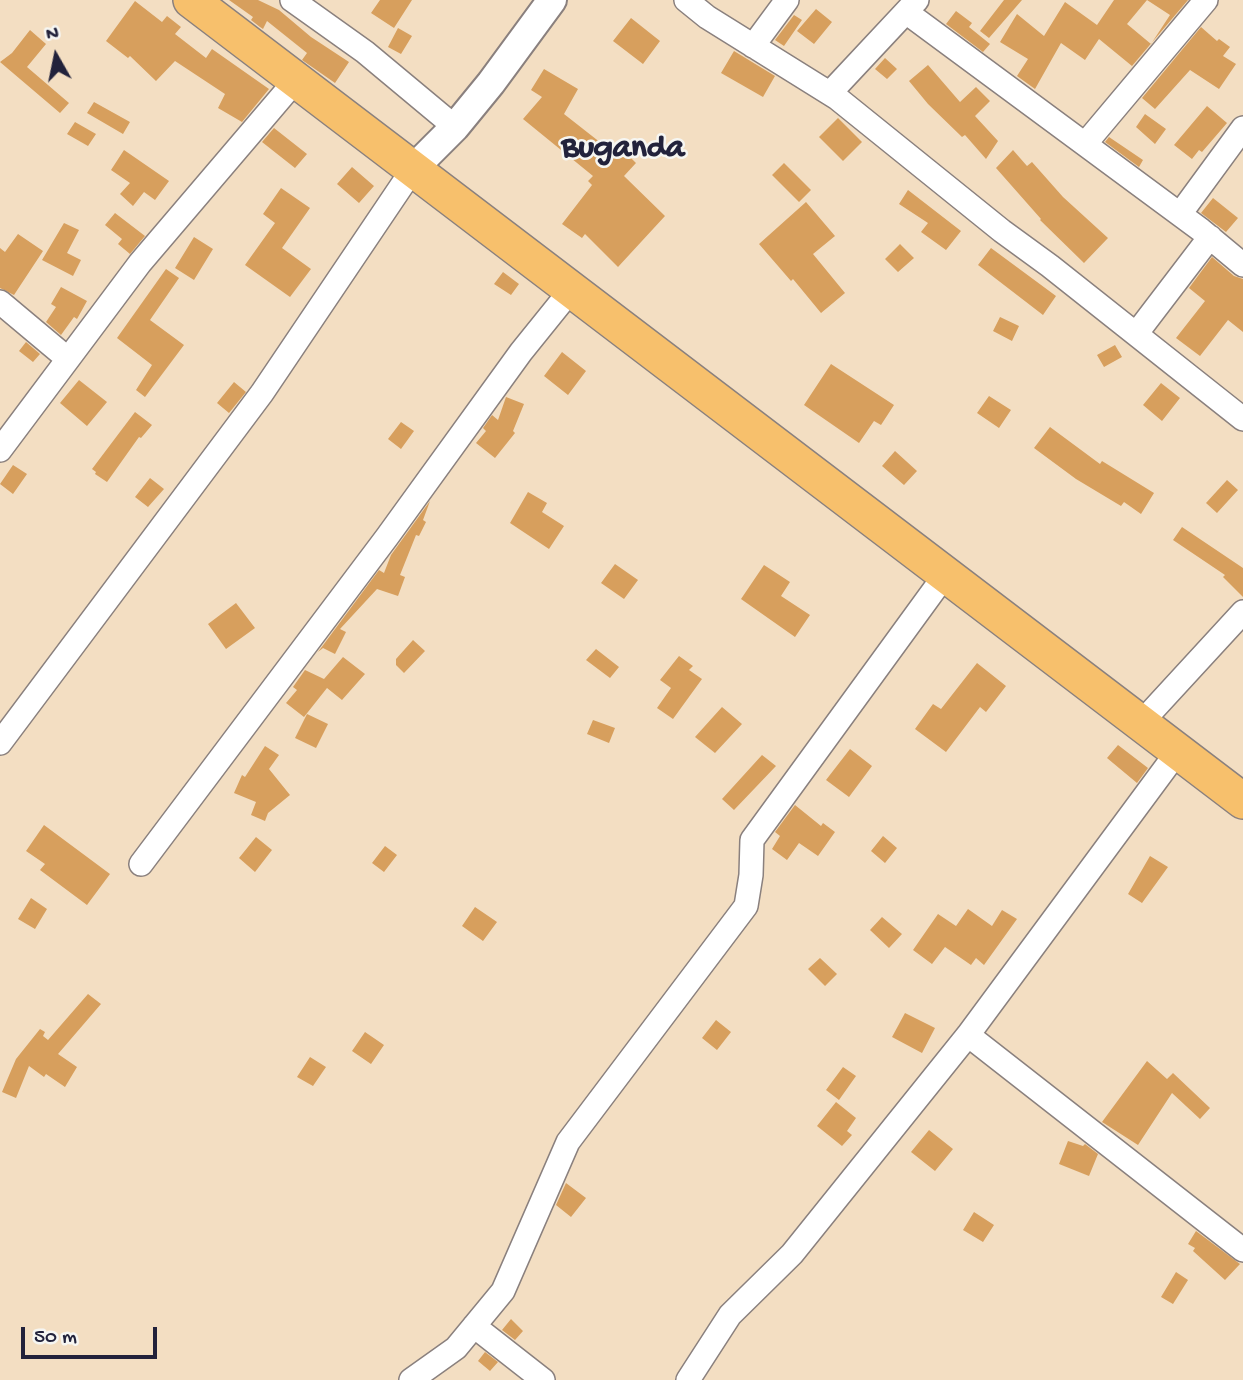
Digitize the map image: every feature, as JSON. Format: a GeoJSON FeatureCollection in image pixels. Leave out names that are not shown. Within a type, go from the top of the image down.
{"type":"FeatureCollection","features":[{"type":"Feature","properties":{"kind":"main road"},"geometry":{"type":"LineString","coordinates":[[191,0],[1243,802]]}},
{"type":"Feature","properties":{"kind":"street"},"geometry":{"type":"LineString","coordinates":[[292,0],[365,52],[455,127]]}},
{"type":"Feature","properties":{"kind":"street"},"geometry":{"type":"LineString","coordinates":[[0,743],[262,393],[413,169],[455,127],[552,0]]}},
{"type":"Feature","properties":{"kind":"street"},"geometry":{"type":"LineString","coordinates":[[685,0],[753,46],[831,93],[1002,231],[1243,419]]}},
{"type":"Feature","properties":{"kind":"street"},"geometry":{"type":"LineString","coordinates":[[753,46],[787,0]]}},
{"type":"Feature","properties":{"kind":"street"},"geometry":{"type":"LineString","coordinates":[[1085,144],[1206,0]]}},
{"type":"Feature","properties":{"kind":"street"},"geometry":{"type":"LineString","coordinates":[[831,93],[912,6],[1243,265]]}},
{"type":"Feature","properties":{"kind":"street"},"geometry":{"type":"LineString","coordinates":[[0,450],[140,263],[296,80]]}},
{"type":"Feature","properties":{"kind":"street"},"geometry":{"type":"LineString","coordinates":[[1180,214],[1243,128]]}},
{"type":"Feature","properties":{"kind":"street"},"geometry":{"type":"LineString","coordinates":[[1136,334],[1210,237]]}},
{"type":"Feature","properties":{"kind":"street"},"geometry":{"type":"LineString","coordinates":[[141,864],[387,537],[521,352],[570,290]]}},
{"type":"Feature","properties":{"kind":"street"},"geometry":{"type":"LineString","coordinates":[[0,302],[68,359]]}},
{"type":"Feature","properties":{"kind":"street"},"geometry":{"type":"LineString","coordinates":[[411,1380],[456,1348],[503,1292],[568,1142],[746,906],[751,875],[751,840],[945,575]]}},
{"type":"Feature","properties":{"kind":"street"},"geometry":{"type":"LineString","coordinates":[[1140,724],[1243,612]]}},
{"type":"Feature","properties":{"kind":"street"},"geometry":{"type":"LineString","coordinates":[[688,1380],[730,1315],[792,1254],[968,1035],[1178,751]]}},
{"type":"Feature","properties":{"kind":"street"},"geometry":{"type":"LineString","coordinates":[[968,1035],[1243,1250]]}},
{"type":"Feature","properties":{"kind":"street"},"geometry":{"type":"LineString","coordinates":[[474,1326],[544,1380]]}},
{"type":"Feature","properties":{"kind":"building"},"geometry":{"type":"Polygon","coordinates":[[[229,0],[258,0],[279,10],[311,37],[349,62],[335,83],[302,60],[307,53],[267,21],[263,29],[251,20],[253,17],[229,0]]]}},
{"type":"Feature","properties":{"kind":"building"},"geometry":{"type":"Polygon","coordinates":[[[380,0],[412,0],[394,28],[371,13],[380,0]]]}},
{"type":"Feature","properties":{"kind":"building"},"geometry":{"type":"Polygon","coordinates":[[[1004,0],[1022,0],[989,38],[980,31],[1004,0]]]}},
{"type":"Feature","properties":{"kind":"building"},"geometry":{"type":"Polygon","coordinates":[[[1114,0],[1147,0],[1127,24],[1151,44],[1132,66],[1099,39],[1085,60],[1061,43],[1035,89],[1017,76],[1028,59],[1000,42],[1017,14],[1044,36],[1065,2],[1097,25],[1114,0]]]}},
{"type":"Feature","properties":{"kind":"building"},"geometry":{"type":"Polygon","coordinates":[[[1147,0],[1188,0],[1152,42],[1170,15],[1147,0]]]}},
{"type":"Feature","properties":{"kind":"building"},"geometry":{"type":"Polygon","coordinates":[[[135,1],[162,22],[167,16],[181,27],[175,34],[206,58],[212,49],[269,89],[242,122],[218,108],[225,94],[175,61],[156,81],[130,56],[128,58],[106,41],[135,1]]]}},
{"type":"Feature","properties":{"kind":"building"},"geometry":{"type":"Polygon","coordinates":[[[816,9],[832,22],[814,44],[797,31],[816,9]]]}},
{"type":"Feature","properties":{"kind":"building"},"geometry":{"type":"Polygon","coordinates":[[[956,11],[972,23],[969,27],[990,44],[983,52],[946,24],[956,11]]]}},
{"type":"Feature","properties":{"kind":"building"},"geometry":{"type":"Polygon","coordinates":[[[794,15],[802,20],[784,46],[775,40],[794,15]]]}},
{"type":"Feature","properties":{"kind":"building"},"geometry":{"type":"Polygon","coordinates":[[[631,18],[660,41],[643,64],[613,41],[631,18]]]}},
{"type":"Feature","properties":{"kind":"building"},"geometry":{"type":"Polygon","coordinates":[[[1201,27],[1217,41],[1219,39],[1230,47],[1223,56],[1236,64],[1219,89],[1190,70],[1155,109],[1142,98],[1201,27]]]}},
{"type":"Feature","properties":{"kind":"building"},"geometry":{"type":"Polygon","coordinates":[[[398,28],[412,36],[401,54],[388,47],[398,28]]]}},
{"type":"Feature","properties":{"kind":"building"},"geometry":{"type":"Polygon","coordinates":[[[30,30],[46,44],[27,67],[69,103],[60,113],[0,62],[12,53],[30,30]]]}},
{"type":"Feature","properties":{"kind":"building"},"geometry":{"type":"Polygon","coordinates":[[[734,51],[775,76],[763,97],[721,73],[734,51]]]}},
{"type":"Feature","properties":{"kind":"building"},"geometry":{"type":"Polygon","coordinates":[[[885,58],[897,69],[887,79],[875,69],[885,58]]]}},
{"type":"Feature","properties":{"kind":"building"},"geometry":{"type":"Polygon","coordinates":[[[928,65],[960,102],[976,87],[990,101],[975,116],[998,141],[986,159],[965,135],[962,137],[928,104],[909,81],[928,65]]]}},
{"type":"Feature","properties":{"kind":"building"},"geometry":{"type":"Polygon","coordinates":[[[544,69],[578,89],[564,114],[615,154],[621,148],[636,163],[624,176],[665,216],[618,267],[585,234],[582,238],[562,224],[592,185],[588,181],[593,176],[523,119],[542,97],[531,90],[544,69]]]}},
{"type":"Feature","properties":{"kind":"building"},"geometry":{"type":"Polygon","coordinates":[[[94,102],[130,122],[123,134],[87,113],[94,102]]]}},
{"type":"Feature","properties":{"kind":"building"},"geometry":{"type":"Polygon","coordinates":[[[1207,106],[1227,123],[1202,152],[1199,150],[1192,159],[1174,145],[1207,106]]]}},
{"type":"Feature","properties":{"kind":"building"},"geometry":{"type":"Polygon","coordinates":[[[1145,114],[1166,129],[1155,144],[1136,127],[1145,114]]]}},
{"type":"Feature","properties":{"kind":"building"},"geometry":{"type":"Polygon","coordinates":[[[838,118],[862,142],[843,161],[819,137],[838,118]]]}},
{"type":"Feature","properties":{"kind":"building"},"geometry":{"type":"Polygon","coordinates":[[[75,122],[96,134],[88,146],[67,134],[75,122]]]}},
{"type":"Feature","properties":{"kind":"building"},"geometry":{"type":"Polygon","coordinates":[[[274,128],[307,154],[295,168],[262,142],[274,128]]]}},
{"type":"Feature","properties":{"kind":"building"},"geometry":{"type":"Polygon","coordinates":[[[1109,137],[1143,160],[1139,167],[1105,142],[1109,137]]]}},
{"type":"Feature","properties":{"kind":"building"},"geometry":{"type":"Polygon","coordinates":[[[124,150],[169,181],[155,200],[144,192],[133,206],[120,194],[130,183],[111,170],[124,150]]]}},
{"type":"Feature","properties":{"kind":"building"},"geometry":{"type":"Polygon","coordinates":[[[1013,150],[1027,166],[1032,162],[1063,197],[1108,238],[1084,263],[1040,220],[996,168],[1013,150]]]}},
{"type":"Feature","properties":{"kind":"building"},"geometry":{"type":"Polygon","coordinates":[[[784,163],[811,190],[799,202],[772,175],[784,163]]]}},
{"type":"Feature","properties":{"kind":"building"},"geometry":{"type":"Polygon","coordinates":[[[352,167],[374,186],[359,203],[337,184],[352,167]]]}},
{"type":"Feature","properties":{"kind":"building"},"geometry":{"type":"Polygon","coordinates":[[[281,188],[310,208],[282,248],[311,269],[290,297],[245,265],[275,223],[263,214],[281,188]]]}},
{"type":"Feature","properties":{"kind":"building"},"geometry":{"type":"Polygon","coordinates":[[[908,190],[961,231],[946,250],[921,232],[928,223],[899,204],[908,190]]]}},
{"type":"Feature","properties":{"kind":"building"},"geometry":{"type":"Polygon","coordinates":[[[1213,198],[1238,218],[1226,232],[1201,213],[1213,198]]]}},
{"type":"Feature","properties":{"kind":"building"},"geometry":{"type":"Polygon","coordinates":[[[806,202],[835,236],[813,254],[845,293],[821,313],[759,244],[806,202]]]}},
{"type":"Feature","properties":{"kind":"building"},"geometry":{"type":"Polygon","coordinates":[[[115,213],[145,236],[130,254],[118,244],[122,239],[105,225],[115,213]]]}},
{"type":"Feature","properties":{"kind":"building"},"geometry":{"type":"Polygon","coordinates":[[[64,223],[79,230],[67,253],[81,260],[73,276],[42,260],[64,223]]]}},
{"type":"Feature","properties":{"kind":"building"},"geometry":{"type":"Polygon","coordinates":[[[18,234],[43,251],[14,295],[0,288],[0,248],[5,252],[18,234]]]}},
{"type":"Feature","properties":{"kind":"building"},"geometry":{"type":"Polygon","coordinates":[[[194,237],[213,249],[194,280],[175,268],[194,237]]]}},
{"type":"Feature","properties":{"kind":"building"},"geometry":{"type":"Polygon","coordinates":[[[900,244],[914,258],[898,272],[885,259],[900,244]]]}},
{"type":"Feature","properties":{"kind":"building"},"geometry":{"type":"Polygon","coordinates":[[[991,248],[1056,296],[1043,315],[978,265],[991,248]]]}},
{"type":"Feature","properties":{"kind":"building"},"geometry":{"type":"Polygon","coordinates":[[[1212,257],[1234,276],[1243,279],[1243,332],[1228,320],[1200,356],[1176,338],[1205,301],[1189,288],[1212,257]]]}},
{"type":"Feature","properties":{"kind":"building"},"geometry":{"type":"Polygon","coordinates":[[[166,269],[179,278],[150,320],[184,345],[145,397],[136,390],[152,365],[117,338],[166,269]]]}},
{"type":"Feature","properties":{"kind":"building"},"geometry":{"type":"Polygon","coordinates":[[[503,272],[519,284],[511,295],[494,284],[503,272]]]}},
{"type":"Feature","properties":{"kind":"building"},"geometry":{"type":"Polygon","coordinates":[[[61,287],[87,301],[77,319],[74,317],[61,335],[46,322],[56,307],[51,304],[61,287]]]}},
{"type":"Feature","properties":{"kind":"building"},"geometry":{"type":"Polygon","coordinates":[[[1000,317],[1019,326],[1012,341],[993,331],[1000,317]]]}},
{"type":"Feature","properties":{"kind":"building"},"geometry":{"type":"Polygon","coordinates":[[[26,342],[40,354],[33,362],[19,351],[26,342]]]}},
{"type":"Feature","properties":{"kind":"building"},"geometry":{"type":"Polygon","coordinates":[[[1115,345],[1122,357],[1104,367],[1097,355],[1115,345]]]}},
{"type":"Feature","properties":{"kind":"building"},"geometry":{"type":"Polygon","coordinates":[[[562,352],[586,371],[568,395],[544,376],[562,352]]]}},
{"type":"Feature","properties":{"kind":"building"},"geometry":{"type":"Polygon","coordinates":[[[831,364],[894,405],[881,425],[874,421],[859,443],[804,405],[831,364]]]}},
{"type":"Feature","properties":{"kind":"building"},"geometry":{"type":"Polygon","coordinates":[[[79,380],[107,402],[87,426],[60,403],[79,380]]]}},
{"type":"Feature","properties":{"kind":"building"},"geometry":{"type":"Polygon","coordinates":[[[234,382],[246,392],[229,413],[217,403],[234,382]]]}},
{"type":"Feature","properties":{"kind":"building"},"geometry":{"type":"Polygon","coordinates":[[[1161,383],[1180,398],[1162,421],[1143,405],[1161,383]]]}},
{"type":"Feature","properties":{"kind":"building"},"geometry":{"type":"Polygon","coordinates":[[[989,396],[1011,410],[999,428],[977,413],[989,396]]]}},
{"type":"Feature","properties":{"kind":"building"},"geometry":{"type":"Polygon","coordinates":[[[506,397],[524,404],[513,431],[515,433],[495,458],[476,443],[486,431],[483,428],[492,415],[498,420],[506,397]]]}},
{"type":"Feature","properties":{"kind":"building"},"geometry":{"type":"Polygon","coordinates":[[[135,412],[152,425],[139,437],[107,482],[92,469],[135,412]]]}},
{"type":"Feature","properties":{"kind":"building"},"geometry":{"type":"Polygon","coordinates":[[[401,422],[414,431],[401,449],[388,439],[401,422]]]}},
{"type":"Feature","properties":{"kind":"building"},"geometry":{"type":"Polygon","coordinates":[[[1050,427],[1100,464],[1102,461],[1154,493],[1141,514],[1124,502],[1121,506],[1076,479],[1034,448],[1050,427]]]}},
{"type":"Feature","properties":{"kind":"building"},"geometry":{"type":"Polygon","coordinates":[[[895,451],[917,471],[904,485],[882,466],[895,451]]]}},
{"type":"Feature","properties":{"kind":"building"},"geometry":{"type":"Polygon","coordinates":[[[13,465],[27,474],[13,494],[0,484],[13,465]]]}},
{"type":"Feature","properties":{"kind":"building"},"geometry":{"type":"Polygon","coordinates":[[[150,478],[164,489],[148,507],[135,497],[150,478]]]}},
{"type":"Feature","properties":{"kind":"building"},"geometry":{"type":"Polygon","coordinates":[[[1227,480],[1238,490],[1217,513],[1206,503],[1227,480]]]}},
{"type":"Feature","properties":{"kind":"building"},"geometry":{"type":"Polygon","coordinates":[[[528,492],[547,503],[542,512],[564,526],[549,549],[510,523],[528,492]]]}},
{"type":"Feature","properties":{"kind":"building"},"geometry":{"type":"Polygon","coordinates":[[[430,501],[423,520],[426,522],[419,536],[416,535],[400,575],[405,577],[398,596],[377,589],[340,629],[346,632],[335,654],[323,648],[318,652],[379,570],[384,573],[391,555],[430,501]]]}},
{"type":"Feature","properties":{"kind":"building"},"geometry":{"type":"Polygon","coordinates":[[[1182,527],[1243,568],[1243,597],[1223,577],[1225,575],[1173,540],[1182,527]]]}},
{"type":"Feature","properties":{"kind":"building"},"geometry":{"type":"Polygon","coordinates":[[[615,564],[638,580],[624,599],[601,583],[615,564]]]}},
{"type":"Feature","properties":{"kind":"building"},"geometry":{"type":"Polygon","coordinates":[[[764,565],[790,582],[781,596],[810,615],[795,637],[741,599],[764,565]]]}},
{"type":"Feature","properties":{"kind":"building"},"geometry":{"type":"Polygon","coordinates":[[[236,603],[255,628],[226,649],[208,624],[236,603]]]}},
{"type":"Feature","properties":{"kind":"building"},"geometry":{"type":"Polygon","coordinates":[[[413,640],[425,651],[404,673],[396,665],[396,659],[413,640]]]}},
{"type":"Feature","properties":{"kind":"building"},"geometry":{"type":"Polygon","coordinates":[[[596,649],[619,667],[610,678],[586,660],[596,649]]]}},
{"type":"Feature","properties":{"kind":"building"},"geometry":{"type":"Polygon","coordinates":[[[679,656],[693,666],[689,670],[702,679],[673,719],[657,708],[671,688],[660,680],[679,656]]]}},
{"type":"Feature","properties":{"kind":"building"},"geometry":{"type":"Polygon","coordinates":[[[343,657],[365,674],[342,700],[327,688],[304,717],[286,703],[297,690],[293,687],[305,670],[324,679],[343,657]]]}},
{"type":"Feature","properties":{"kind":"building"},"geometry":{"type":"Polygon","coordinates":[[[977,663],[1006,686],[986,712],[980,707],[946,752],[915,729],[933,704],[941,709],[977,663]]]}},
{"type":"Feature","properties":{"kind":"building"},"geometry":{"type":"Polygon","coordinates":[[[722,707],[742,724],[715,753],[695,737],[722,707]]]}},
{"type":"Feature","properties":{"kind":"building"},"geometry":{"type":"Polygon","coordinates":[[[307,714],[328,724],[316,748],[295,738],[307,714]]]}},
{"type":"Feature","properties":{"kind":"building"},"geometry":{"type":"Polygon","coordinates":[[[593,720],[615,728],[609,743],[587,734],[593,720]]]}},
{"type":"Feature","properties":{"kind":"building"},"geometry":{"type":"Polygon","coordinates":[[[1118,745],[1148,768],[1137,783],[1107,758],[1118,745]]]}},
{"type":"Feature","properties":{"kind":"building"},"geometry":{"type":"Polygon","coordinates":[[[265,746],[279,755],[269,769],[290,795],[268,813],[265,821],[251,815],[256,802],[234,793],[242,775],[245,777],[265,746]]]}},
{"type":"Feature","properties":{"kind":"building"},"geometry":{"type":"Polygon","coordinates":[[[850,749],[872,766],[849,797],[826,780],[850,749]]]}},
{"type":"Feature","properties":{"kind":"building"},"geometry":{"type":"Polygon","coordinates":[[[762,755],[776,766],[734,810],[722,799],[762,755]]]}},
{"type":"Feature","properties":{"kind":"building"},"geometry":{"type":"Polygon","coordinates":[[[795,805],[821,826],[823,823],[835,832],[818,856],[799,843],[787,860],[772,849],[780,836],[775,832],[795,805]]]}},
{"type":"Feature","properties":{"kind":"building"},"geometry":{"type":"Polygon","coordinates":[[[44,825],[110,874],[87,905],[40,870],[45,864],[26,851],[44,825]]]}},
{"type":"Feature","properties":{"kind":"building"},"geometry":{"type":"Polygon","coordinates":[[[883,836],[897,848],[885,863],[871,851],[883,836]]]}},
{"type":"Feature","properties":{"kind":"building"},"geometry":{"type":"Polygon","coordinates":[[[256,837],[272,850],[255,872],[239,858],[256,837]]]}},
{"type":"Feature","properties":{"kind":"building"},"geometry":{"type":"Polygon","coordinates":[[[385,846],[397,855],[384,872],[372,863],[385,846]]]}},
{"type":"Feature","properties":{"kind":"building"},"geometry":{"type":"Polygon","coordinates":[[[1150,856],[1168,867],[1142,903],[1128,894],[1150,856]]]}},
{"type":"Feature","properties":{"kind":"building"},"geometry":{"type":"Polygon","coordinates":[[[31,898],[47,909],[35,929],[18,919],[31,898]]]}},
{"type":"Feature","properties":{"kind":"building"},"geometry":{"type":"Polygon","coordinates":[[[475,907],[497,922],[483,941],[462,926],[475,907]]]}},
{"type":"Feature","properties":{"kind":"building"},"geometry":{"type":"Polygon","coordinates":[[[968,909],[992,926],[1002,910],[1017,919],[984,965],[976,958],[971,965],[945,947],[932,964],[913,950],[938,914],[956,926],[968,909]]]}},
{"type":"Feature","properties":{"kind":"building"},"geometry":{"type":"Polygon","coordinates":[[[882,917],[902,934],[889,948],[870,930],[882,917]]]}},
{"type":"Feature","properties":{"kind":"building"},"geometry":{"type":"Polygon","coordinates":[[[820,958],[837,974],[825,986],[808,969],[820,958]]]}},
{"type":"Feature","properties":{"kind":"building"},"geometry":{"type":"Polygon","coordinates":[[[88,994],[101,1004],[58,1054],[77,1067],[65,1087],[29,1066],[16,1098],[2,1092],[16,1059],[40,1029],[45,1032],[43,1036],[48,1040],[88,994]]]}},
{"type":"Feature","properties":{"kind":"building"},"geometry":{"type":"Polygon","coordinates":[[[905,1013],[935,1028],[922,1053],[892,1037],[905,1013]]]}},
{"type":"Feature","properties":{"kind":"building"},"geometry":{"type":"Polygon","coordinates":[[[716,1020],[731,1032],[717,1050],[702,1038],[716,1020]]]}},
{"type":"Feature","properties":{"kind":"building"},"geometry":{"type":"Polygon","coordinates":[[[365,1032],[384,1045],[371,1064],[352,1051],[365,1032]]]}},
{"type":"Feature","properties":{"kind":"building"},"geometry":{"type":"Polygon","coordinates":[[[310,1057],[326,1067],[313,1086],[297,1077],[310,1057]]]}},
{"type":"Feature","properties":{"kind":"building"},"geometry":{"type":"Polygon","coordinates":[[[1147,1061],[1167,1079],[1173,1073],[1210,1108],[1200,1119],[1172,1093],[1138,1145],[1102,1122],[1147,1061]]]}},
{"type":"Feature","properties":{"kind":"building"},"geometry":{"type":"Polygon","coordinates":[[[843,1067],[856,1076],[839,1100],[826,1090],[843,1067]]]}},
{"type":"Feature","properties":{"kind":"building"},"geometry":{"type":"Polygon","coordinates":[[[836,1102],[856,1118],[847,1131],[852,1135],[842,1146],[817,1126],[836,1102]]]}},
{"type":"Feature","properties":{"kind":"building"},"geometry":{"type":"Polygon","coordinates":[[[929,1130],[953,1149],[935,1171],[911,1152],[929,1130]]]}},
{"type":"Feature","properties":{"kind":"building"},"geometry":{"type":"Polygon","coordinates":[[[1068,1141],[1083,1146],[1085,1144],[1098,1154],[1089,1176],[1059,1164],[1068,1141]]]}},
{"type":"Feature","properties":{"kind":"building"},"geometry":{"type":"Polygon","coordinates":[[[566,1183],[586,1198],[571,1217],[556,1205],[566,1183]]]}},
{"type":"Feature","properties":{"kind":"building"},"geometry":{"type":"Polygon","coordinates":[[[974,1212],[994,1225],[983,1242],[963,1230],[974,1212]]]}},
{"type":"Feature","properties":{"kind":"building"},"geometry":{"type":"Polygon","coordinates":[[[1196,1231],[1240,1264],[1225,1280],[1188,1244],[1196,1231]]]}},
{"type":"Feature","properties":{"kind":"building"},"geometry":{"type":"Polygon","coordinates":[[[1176,1272],[1188,1280],[1173,1304],[1161,1297],[1176,1272]]]}},
{"type":"Feature","properties":{"kind":"building"},"geometry":{"type":"Polygon","coordinates":[[[511,1319],[523,1331],[515,1340],[502,1330],[511,1319]]]}},
{"type":"Feature","properties":{"kind":"building"},"geometry":{"type":"Polygon","coordinates":[[[485,1352],[498,1362],[490,1371],[478,1361],[485,1352]]]}},
{"type":"Feature","properties":{"kind":"district","name":"Buganda"},"geometry":{"type":"Point","coordinates":[623,150]}}]}
